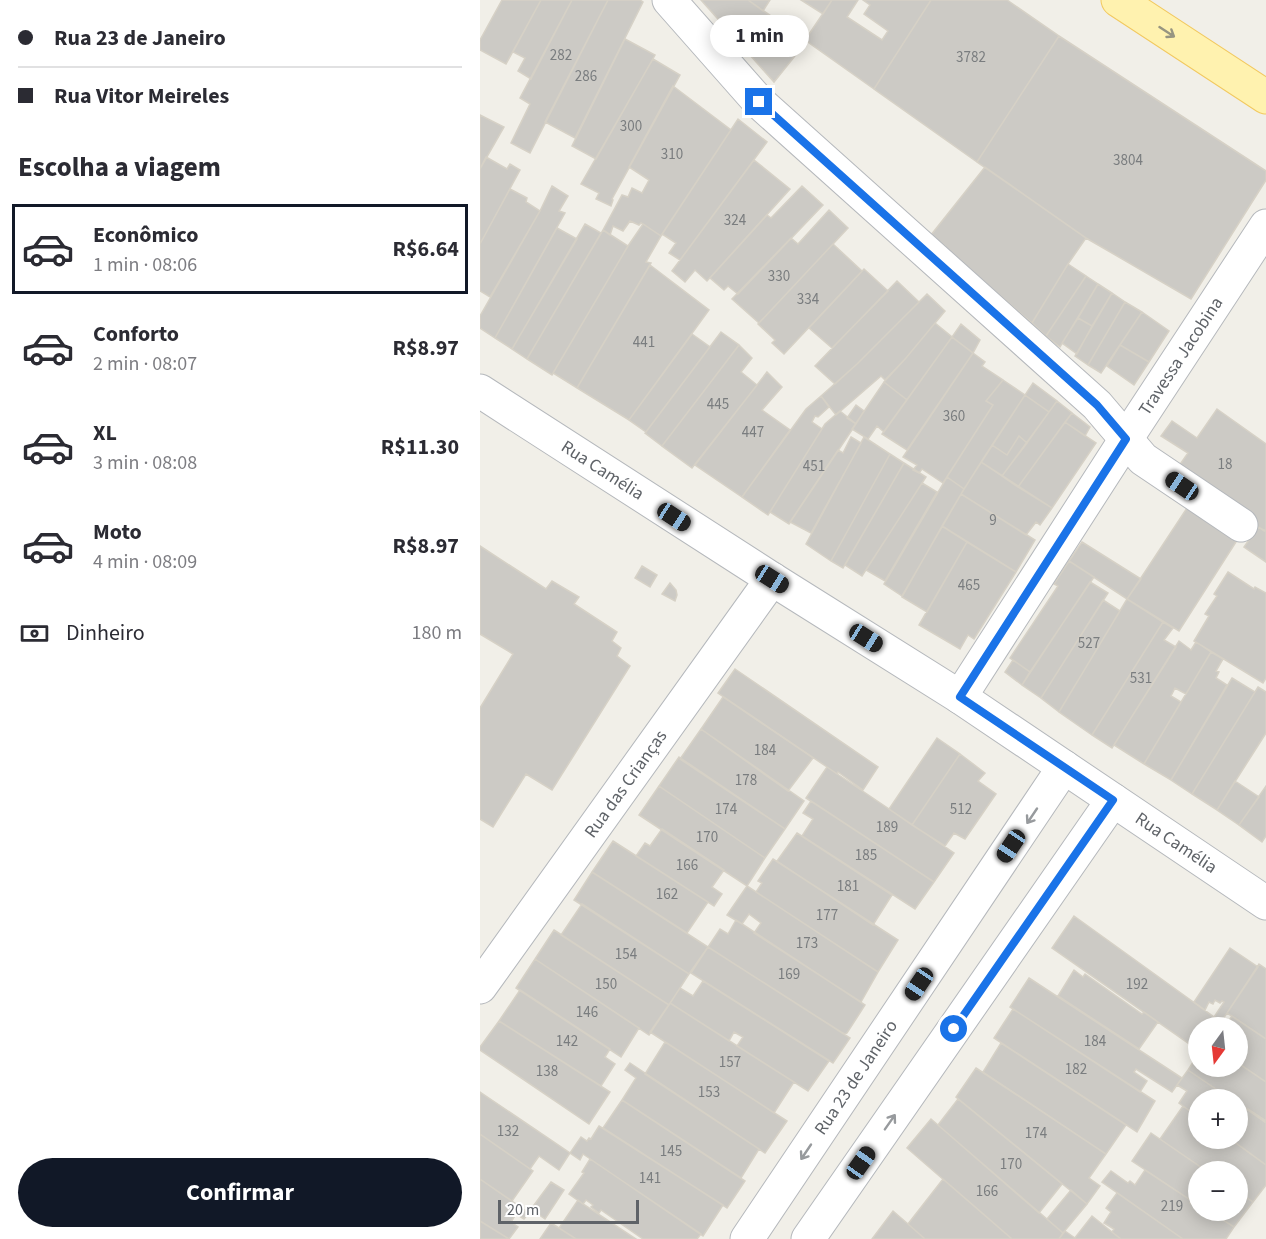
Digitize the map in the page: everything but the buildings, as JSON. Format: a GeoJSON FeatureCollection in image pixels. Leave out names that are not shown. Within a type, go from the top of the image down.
{"type":"FeatureCollection","features":[{"type":"Feature","properties":{"kind":"main road"},"geometry":{"type":"LineString","coordinates":[[1118,0],[1266,97]]}},
{"type":"Feature","properties":{"kind":"street"},"geometry":{"type":"LineString","coordinates":[[669,0],[759,102],[1097,405],[1143,459],[1241,525]]}},
{"type":"Feature","properties":{"kind":"street","name":"Travessa Jacobina"},"geometry":{"type":"LineString","coordinates":[[960,697],[1266,226]]}},
{"type":"Feature","properties":{"kind":"street","name":"Rua Camélia"},"geometry":{"type":"LineString","coordinates":[[480,391],[960,697],[1266,903]]}},
{"type":"Feature","properties":{"kind":"street","name":"Rua das Crianças"},"geometry":{"type":"LineString","coordinates":[[480,987],[772,579]]}},
{"type":"Feature","properties":{"kind":"street","name":"Rua 23 de Janeiro"},"geometry":{"type":"LineString","coordinates":[[747,1239],[1064,767]]}},
{"type":"Feature","properties":{"kind":"street"},"geometry":{"type":"LineString","coordinates":[[808,1239],[1113,800]]}},
{"type":"Feature","properties":{"kind":"route"},"geometry":{"type":"LineString","coordinates":[[759,102],[1097,405],[1126,439],[960,697],[1113,800],[954,1029]]}}]}
